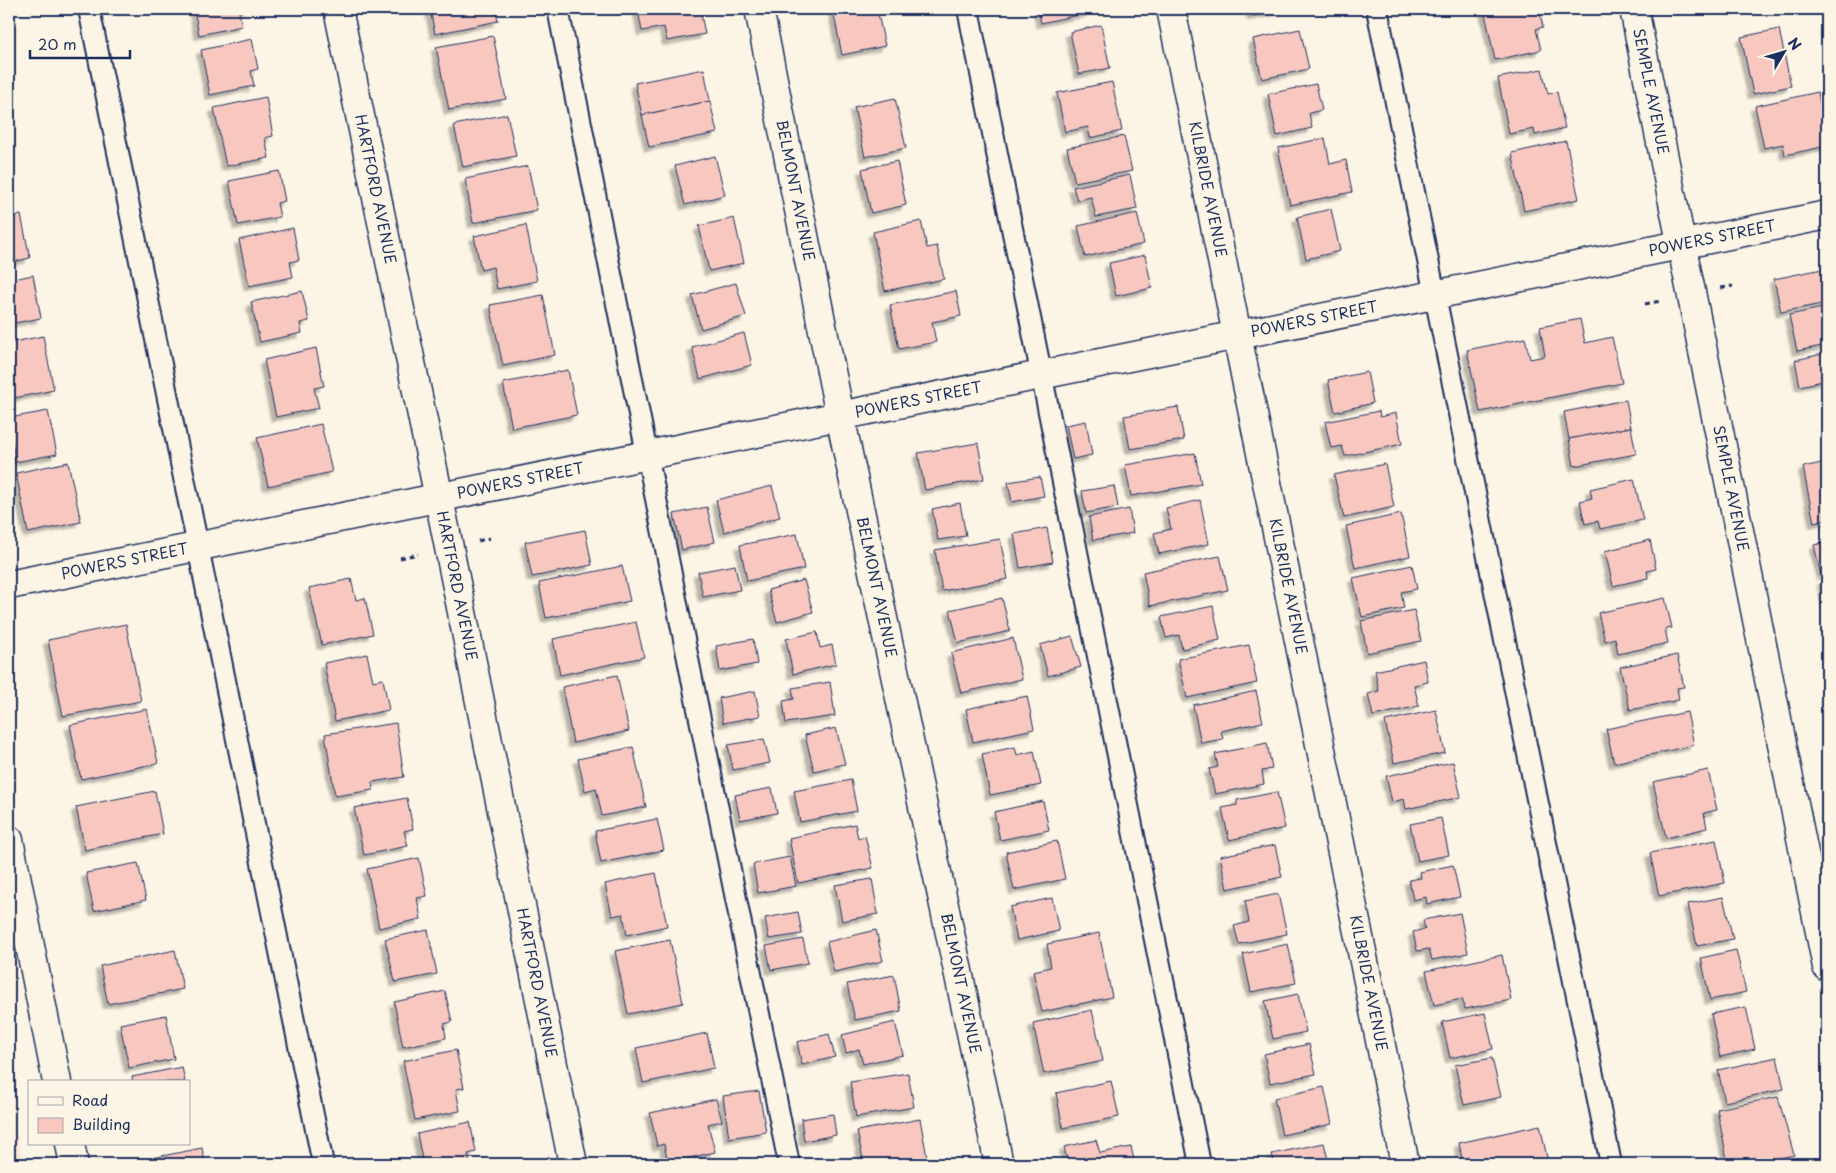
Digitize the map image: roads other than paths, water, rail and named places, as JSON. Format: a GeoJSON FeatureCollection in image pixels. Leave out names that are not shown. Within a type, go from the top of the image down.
{"type":"FeatureCollection","features":[{"type":"Feature","properties":{"kind":"street","name":"HARTFORD AVENUE"},"geometry":{"type":"LineString","coordinates":[[338,9],[440,498],[573,1164]]}},
{"type":"Feature","properties":{"kind":"street","name":"BELMONT AVENUE"},"geometry":{"type":"LineString","coordinates":[[759,9],[840,416],[999,1164]]}},
{"type":"Feature","properties":{"kind":"street","name":"KILBRIDE AVENUE"},"geometry":{"type":"LineString","coordinates":[[1170,9],[1405,1164]]}},
{"type":"Feature","properties":{"kind":"street","name":"SEMPLE AVENUE"},"geometry":{"type":"LineString","coordinates":[[1634,9],[1683,244],[1827,967]]}},
{"type":"Feature","properties":{"kind":"street","name":"POWERS STREET"},"geometry":{"type":"LineString","coordinates":[[9,585],[1827,215]]}},
{"type":"Feature","properties":{"kind":"street"},"geometry":{"type":"LineString","coordinates":[[9,840],[57,1080]]}},
{"type":"Feature","properties":{"kind":"street"},"geometry":{"type":"LineString","coordinates":[[70,1146],[74,1164]]}},
{"type":"Feature","properties":{"kind":"lane"},"geometry":{"type":"LineString","coordinates":[[90,9],[323,1164]]}},
{"type":"Feature","properties":{"kind":"lane"},"geometry":{"type":"LineString","coordinates":[[558,9],[789,1164]]}},
{"type":"Feature","properties":{"kind":"lane"},"geometry":{"type":"LineString","coordinates":[[968,9],[1200,1164]]}},
{"type":"Feature","properties":{"kind":"lane"},"geometry":{"type":"LineString","coordinates":[[1376,9],[1611,1164]]}}]}
